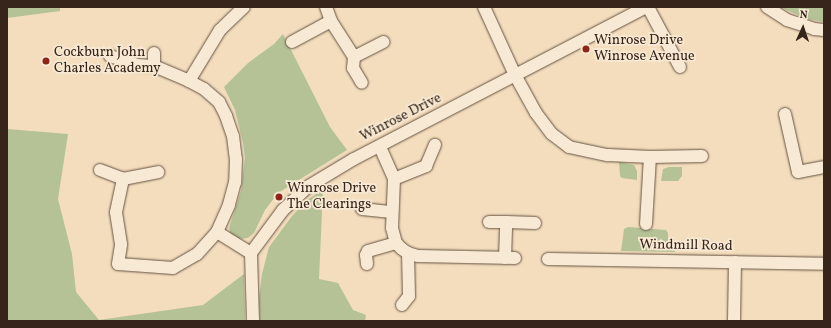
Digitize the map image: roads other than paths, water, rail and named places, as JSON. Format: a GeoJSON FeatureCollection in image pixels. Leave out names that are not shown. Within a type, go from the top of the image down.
{"type":"FeatureCollection","features":[{"type":"Feature","properties":{"kind":"street"},"geometry":{"type":"LineString","coordinates":[[189,81],[220,30],[244,7]]}},
{"type":"Feature","properties":{"kind":"street"},"geometry":{"type":"LineString","coordinates":[[326,7],[331,21],[354,57],[353,68],[362,83]]}},
{"type":"Feature","properties":{"kind":"street"},"geometry":{"type":"LineString","coordinates":[[484,7],[514,75],[536,113],[552,134],[569,147],[608,155],[650,157],[702,156]]}},
{"type":"Feature","properties":{"kind":"street","name":"Winrose Drive"},"geometry":{"type":"LineString","coordinates":[[251,254],[283,210],[309,186],[330,172],[647,7],[680,67]]}},
{"type":"Feature","properties":{"kind":"street"},"geometry":{"type":"LineString","coordinates":[[767,7],[787,20],[814,29],[824,30]]}},
{"type":"Feature","properties":{"kind":"street"},"geometry":{"type":"LineString","coordinates":[[292,42],[331,21]]}},
{"type":"Feature","properties":{"kind":"street"},"geometry":{"type":"LineString","coordinates":[[354,57],[384,42]]}},
{"type":"Feature","properties":{"kind":"street"},"geometry":{"type":"LineString","coordinates":[[154,53],[154,66]]}},
{"type":"Feature","properties":{"kind":"street"},"geometry":{"type":"LineString","coordinates":[[110,56],[137,65],[154,66],[189,81],[219,102],[233,136],[236,159],[234,182],[229,205],[217,232],[197,254],[173,268],[118,269],[121,244],[116,212],[123,179]]}},
{"type":"Feature","properties":{"kind":"street"},"geometry":{"type":"LineString","coordinates":[[785,114],[798,172],[824,167]]}},
{"type":"Feature","properties":{"kind":"street"},"geometry":{"type":"LineString","coordinates":[[394,179],[426,166],[435,145]]}},
{"type":"Feature","properties":{"kind":"street"},"geometry":{"type":"LineString","coordinates":[[380,147],[394,179],[392,228],[396,243],[408,253],[418,256],[510,258],[506,222]]}},
{"type":"Feature","properties":{"kind":"street"},"geometry":{"type":"LineString","coordinates":[[646,224],[650,157]]}},
{"type":"Feature","properties":{"kind":"street"},"geometry":{"type":"LineString","coordinates":[[100,170],[123,179],[158,172]]}},
{"type":"Feature","properties":{"kind":"street"},"geometry":{"type":"LineString","coordinates":[[362,209],[392,212]]}},
{"type":"Feature","properties":{"kind":"street"},"geometry":{"type":"LineString","coordinates":[[489,222],[535,223]]}},
{"type":"Feature","properties":{"kind":"street"},"geometry":{"type":"LineString","coordinates":[[217,232],[251,254],[253,321]]}},
{"type":"Feature","properties":{"kind":"street"},"geometry":{"type":"LineString","coordinates":[[367,264],[366,255],[368,251],[396,243]]}},
{"type":"Feature","properties":{"kind":"street"},"geometry":{"type":"LineString","coordinates":[[402,305],[409,296],[408,253]]}},
{"type":"Feature","properties":{"kind":"street","name":"Windmill Road"},"geometry":{"type":"LineString","coordinates":[[548,259],[824,264]]}},
{"type":"Feature","properties":{"kind":"street"},"geometry":{"type":"LineString","coordinates":[[734,320],[735,262]]}},
{"type":"Feature","properties":{"kind":"place","name":"Winrose Drive Winrose Avenue"},"geometry":{"type":"Point","coordinates":[586,49]}},
{"type":"Feature","properties":{"kind":"place","name":"Cockburn John Charles Academy"},"geometry":{"type":"Point","coordinates":[46,61]}},
{"type":"Feature","properties":{"kind":"place","name":"Winrose Drive The Clearings"},"geometry":{"type":"Point","coordinates":[279,197]}}]}
